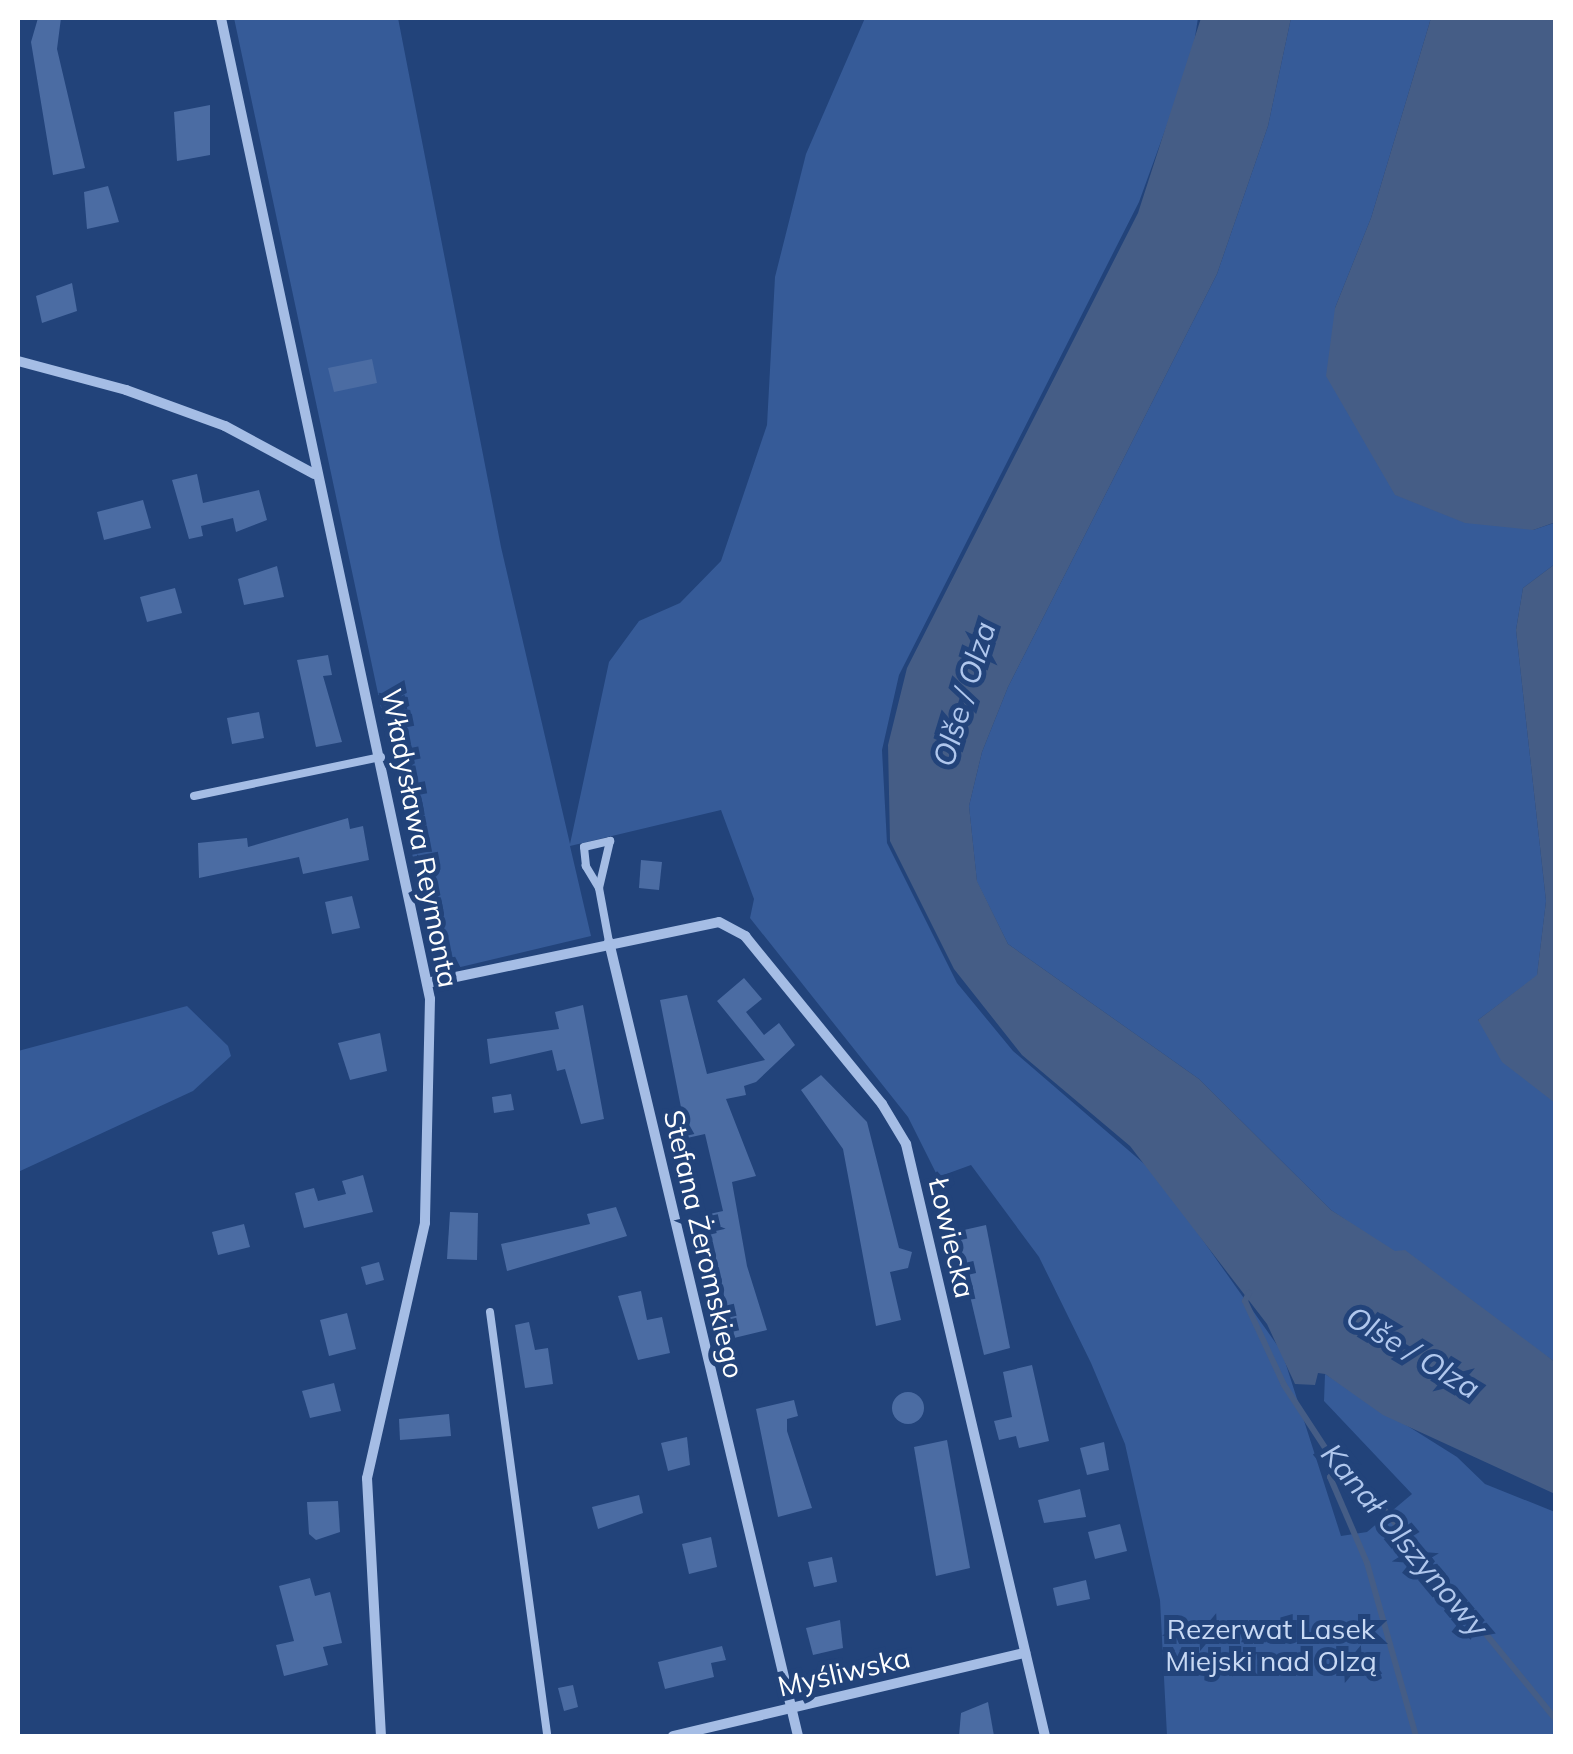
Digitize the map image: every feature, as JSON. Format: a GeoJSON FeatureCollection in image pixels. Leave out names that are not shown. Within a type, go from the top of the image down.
{"type":"FeatureCollection","features":[{"type":"Feature","properties":{"kind":"street","name":"Władysława Reymonta"},"geometry":{"type":"LineString","coordinates":[[221,18],[314,475],[381,756],[427,983],[432,1133],[425,1224],[367,1478],[381,1736]]}},
{"type":"Feature","properties":{"kind":"street"},"geometry":{"type":"LineString","coordinates":[[18,361],[126,390],[225,426],[314,475]]}},
{"type":"Feature","properties":{"kind":"street","name":"Łowiecka"},"geometry":{"type":"LineString","coordinates":[[609,942],[718,922],[746,936],[897,1127],[916,1184],[1045,1736]]}},
{"type":"Feature","properties":{"kind":"street"},"geometry":{"type":"LineString","coordinates":[[427,983],[609,942]]}},
{"type":"Feature","properties":{"kind":"street","name":"Stefana Żeromskiego"},"geometry":{"type":"LineString","coordinates":[[609,942],[798,1736]]}},
{"type":"Feature","properties":{"kind":"street","name":"Myśliwska"},"geometry":{"type":"LineString","coordinates":[[673,1736],[1025,1653]]}},
{"type":"Feature","properties":{"kind":"lane"},"geometry":{"type":"LineString","coordinates":[[194,796],[381,756]]}},
{"type":"Feature","properties":{"kind":"lane"},"geometry":{"type":"LineString","coordinates":[[599,888],[610,841],[584,848],[586,866],[599,888],[609,942]]}},
{"type":"Feature","properties":{"kind":"lane"},"geometry":{"type":"LineString","coordinates":[[490,1312],[548,1736]]}},
{"type":"Feature","properties":{"kind":"green space","name":"Rezerwat Lasek Miejski nad Olzą"},"geometry":{"type":"Polygon","coordinates":[[[234,18],[398,18],[501,547],[570,844],[609,662],[639,621],[680,603],[721,561],[767,425],[775,277],[806,154],[865,18],[1198,18],[1192,56],[1139,202],[899,675],[882,750],[887,843],[957,983],[1013,1051],[1156,1174],[1282,1352],[1341,1536],[1367,1532],[1412,1494],[1324,1401],[1325,1374],[1457,1457],[1485,1484],[1555,1512],[1555,1736],[1167,1736],[1160,1600],[1125,1444],[1091,1363],[1039,1257],[971,1165],[938,1177],[908,1117],[750,918],[754,899],[721,810],[570,846],[591,936],[448,970],[435,961],[234,18]]]}},
{"type":"Feature","properties":{"kind":"green space"},"geometry":{"type":"Polygon","coordinates":[[[1291,18],[1431,18],[1371,218],[1335,308],[1533,530],[1554,523],[1555,564],[1523,588],[1516,630],[1546,901],[1537,976],[1478,1020],[1555,1103],[1555,1362],[1331,1210],[1199,1079],[1008,944],[977,882],[969,806],[982,752],[1008,687],[1217,274],[1268,126],[1291,18]]]}},
{"type":"Feature","properties":{"kind":"green space"},"geometry":{"type":"Polygon","coordinates":[[[187,1006],[228,1046],[231,1056],[193,1091],[18,1172],[18,1051],[187,1006]]]}},
{"type":"Feature","properties":{"kind":"water","name":"Olše / Olza"},"geometry":{"type":"Polygon","coordinates":[[[1201,18],[1291,18],[1268,126],[1217,274],[1008,687],[982,752],[969,806],[977,881],[1008,944],[1199,1079],[1331,1210],[1395,1251],[1405,1250],[1555,1362],[1555,1494],[1383,1415],[1325,1374],[1318,1373],[1315,1385],[1295,1384],[1267,1324],[1130,1146],[1022,1055],[954,969],[890,841],[888,745],[907,668],[1138,213],[1201,18]]]}},
{"type":"Feature","properties":{"kind":"water"},"geometry":{"type":"Polygon","coordinates":[[[1431,18],[1555,18],[1556,522],[1533,530],[1465,523],[1395,495],[1326,376],[1335,308],[1371,218],[1431,18]]]}},
{"type":"Feature","properties":{"kind":"water"},"geometry":{"type":"Polygon","coordinates":[[[1555,564],[1555,1103],[1502,1062],[1478,1020],[1537,975],[1546,901],[1516,630],[1523,588],[1555,564]]]}},
{"type":"Feature","properties":{"kind":"building"},"geometry":{"type":"Polygon","coordinates":[[[38,18],[61,18],[57,49],[85,168],[53,175],[31,42],[38,18]]]}},
{"type":"Feature","properties":{"kind":"building"},"geometry":{"type":"Polygon","coordinates":[[[210,105],[210,155],[177,161],[174,112],[210,105]]]}},
{"type":"Feature","properties":{"kind":"building"},"geometry":{"type":"Polygon","coordinates":[[[108,186],[119,222],[87,229],[84,192],[108,186]]]}},
{"type":"Feature","properties":{"kind":"building"},"geometry":{"type":"Polygon","coordinates":[[[72,283],[77,311],[42,323],[36,296],[72,283]]]}},
{"type":"Feature","properties":{"kind":"building"},"geometry":{"type":"Polygon","coordinates":[[[372,359],[377,383],[334,392],[328,368],[372,359]]]}},
{"type":"Feature","properties":{"kind":"building"},"geometry":{"type":"Polygon","coordinates":[[[197,474],[203,503],[259,490],[267,520],[236,532],[233,518],[201,526],[203,536],[189,539],[172,480],[197,474]]]}},
{"type":"Feature","properties":{"kind":"building"},"geometry":{"type":"Polygon","coordinates":[[[143,500],[151,528],[104,540],[97,512],[143,500]]]}},
{"type":"Feature","properties":{"kind":"building"},"geometry":{"type":"Polygon","coordinates":[[[277,566],[284,597],[244,605],[238,579],[277,566]]]}},
{"type":"Feature","properties":{"kind":"building"},"geometry":{"type":"Polygon","coordinates":[[[175,588],[182,613],[147,622],[140,597],[175,588]]]}},
{"type":"Feature","properties":{"kind":"building"},"geometry":{"type":"Polygon","coordinates":[[[328,655],[332,675],[323,676],[342,742],[316,747],[297,660],[328,655]]]}},
{"type":"Feature","properties":{"kind":"building"},"geometry":{"type":"Polygon","coordinates":[[[259,712],[264,738],[232,744],[227,718],[259,712]]]}},
{"type":"Feature","properties":{"kind":"building"},"geometry":{"type":"Polygon","coordinates":[[[348,818],[350,829],[363,826],[369,860],[303,874],[299,857],[199,878],[198,843],[247,838],[248,847],[348,818]]]}},
{"type":"Feature","properties":{"kind":"building"},"geometry":{"type":"Polygon","coordinates":[[[641,860],[662,862],[659,890],[639,888],[641,860]]]}},
{"type":"Feature","properties":{"kind":"building"},"geometry":{"type":"Polygon","coordinates":[[[352,896],[360,928],[332,934],[325,902],[352,896]]]}},
{"type":"Feature","properties":{"kind":"building"},"geometry":{"type":"Polygon","coordinates":[[[744,978],[762,999],[746,1012],[764,1035],[779,1023],[795,1045],[756,1082],[744,1086],[746,1095],[726,1099],[756,1176],[732,1182],[747,1266],[767,1330],[734,1338],[705,1215],[723,1211],[705,1134],[687,1138],[660,1000],[687,995],[707,1074],[765,1060],[717,1001],[744,978]]]}},
{"type":"Feature","properties":{"kind":"building"},"geometry":{"type":"Polygon","coordinates":[[[583,1005],[604,1119],[581,1124],[565,1069],[557,1071],[552,1050],[490,1064],[487,1039],[559,1029],[555,1012],[583,1005]]]}},
{"type":"Feature","properties":{"kind":"building"},"geometry":{"type":"Polygon","coordinates":[[[380,1033],[387,1071],[350,1080],[338,1043],[380,1033]]]}},
{"type":"Feature","properties":{"kind":"building"},"geometry":{"type":"Polygon","coordinates":[[[821,1075],[867,1122],[899,1248],[912,1252],[908,1268],[890,1272],[901,1320],[876,1326],[843,1149],[801,1090],[821,1075]]]}},
{"type":"Feature","properties":{"kind":"building"},"geometry":{"type":"Polygon","coordinates":[[[511,1094],[514,1110],[494,1113],[492,1097],[511,1094]]]}},
{"type":"Feature","properties":{"kind":"building"},"geometry":{"type":"Polygon","coordinates":[[[363,1175],[373,1212],[304,1228],[295,1193],[314,1188],[318,1201],[346,1194],[342,1181],[363,1175]]]}},
{"type":"Feature","properties":{"kind":"building"},"geometry":{"type":"Polygon","coordinates":[[[616,1207],[627,1236],[507,1271],[501,1244],[590,1224],[587,1214],[616,1207]]]}},
{"type":"Feature","properties":{"kind":"building"},"geometry":{"type":"Polygon","coordinates":[[[450,1212],[478,1213],[477,1260],[447,1259],[450,1212]]]}},
{"type":"Feature","properties":{"kind":"building"},"geometry":{"type":"Polygon","coordinates":[[[244,1224],[250,1247],[218,1255],[212,1232],[244,1224]]]}},
{"type":"Feature","properties":{"kind":"building"},"geometry":{"type":"Polygon","coordinates":[[[986,1225],[1010,1348],[984,1355],[955,1232],[986,1225]]]}},
{"type":"Feature","properties":{"kind":"building"},"geometry":{"type":"Polygon","coordinates":[[[379,1262],[384,1280],[366,1285],[361,1267],[379,1262]]]}},
{"type":"Feature","properties":{"kind":"building"},"geometry":{"type":"Polygon","coordinates":[[[641,1291],[647,1320],[662,1317],[670,1353],[638,1360],[618,1296],[641,1291]]]}},
{"type":"Feature","properties":{"kind":"building"},"geometry":{"type":"Polygon","coordinates":[[[347,1313],[356,1349],[329,1356],[320,1320],[347,1313]]]}},
{"type":"Feature","properties":{"kind":"building"},"geometry":{"type":"Polygon","coordinates":[[[529,1322],[535,1350],[548,1348],[553,1384],[525,1388],[515,1325],[529,1322]]]}},
{"type":"Feature","properties":{"kind":"building"},"geometry":{"type":"Polygon","coordinates":[[[1032,1365],[1049,1441],[1019,1448],[1016,1436],[999,1440],[994,1421],[1012,1417],[1003,1372],[1032,1365]]]}},
{"type":"Feature","properties":{"kind":"building"},"geometry":{"type":"Polygon","coordinates":[[[334,1383],[341,1411],[310,1418],[302,1391],[334,1383]]]}},
{"type":"Feature","properties":{"kind":"building"},"geometry":{"type":"Polygon","coordinates":[[[908,1392],[919,1397],[924,1408],[919,1419],[908,1424],[897,1419],[892,1408],[897,1397],[908,1392]]]}},
{"type":"Feature","properties":{"kind":"building"},"geometry":{"type":"Polygon","coordinates":[[[794,1400],[798,1416],[787,1419],[787,1431],[812,1508],[778,1517],[756,1409],[794,1400]]]}},
{"type":"Feature","properties":{"kind":"building"},"geometry":{"type":"Polygon","coordinates":[[[449,1414],[451,1436],[400,1440],[399,1419],[449,1414]]]}},
{"type":"Feature","properties":{"kind":"building"},"geometry":{"type":"Polygon","coordinates":[[[687,1437],[690,1465],[668,1471],[661,1443],[687,1437]]]}},
{"type":"Feature","properties":{"kind":"building"},"geometry":{"type":"Polygon","coordinates":[[[947,1440],[970,1568],[936,1576],[914,1447],[947,1440]]]}},
{"type":"Feature","properties":{"kind":"building"},"geometry":{"type":"Polygon","coordinates":[[[1104,1442],[1109,1470],[1087,1475],[1080,1448],[1104,1442]]]}},
{"type":"Feature","properties":{"kind":"building"},"geometry":{"type":"Polygon","coordinates":[[[1080,1489],[1086,1517],[1044,1523],[1038,1500],[1080,1489]]]}},
{"type":"Feature","properties":{"kind":"building"},"geometry":{"type":"Polygon","coordinates":[[[639,1495],[643,1513],[598,1529],[592,1507],[639,1495]]]}},
{"type":"Feature","properties":{"kind":"building"},"geometry":{"type":"Polygon","coordinates":[[[338,1501],[340,1532],[316,1540],[309,1534],[307,1502],[338,1501]]]}},
{"type":"Feature","properties":{"kind":"building"},"geometry":{"type":"Polygon","coordinates":[[[1120,1524],[1127,1551],[1095,1559],[1088,1532],[1120,1524]]]}},
{"type":"Feature","properties":{"kind":"building"},"geometry":{"type":"Polygon","coordinates":[[[711,1537],[717,1567],[689,1574],[682,1544],[711,1537]]]}},
{"type":"Feature","properties":{"kind":"building"},"geometry":{"type":"Polygon","coordinates":[[[832,1557],[837,1582],[814,1587],[808,1562],[832,1557]]]}},
{"type":"Feature","properties":{"kind":"building"},"geometry":{"type":"Polygon","coordinates":[[[310,1578],[315,1596],[330,1592],[342,1643],[323,1647],[328,1665],[284,1676],[276,1645],[294,1641],[279,1586],[310,1578]]]}},
{"type":"Feature","properties":{"kind":"building"},"geometry":{"type":"Polygon","coordinates":[[[1086,1580],[1090,1599],[1057,1606],[1053,1588],[1086,1580]]]}},
{"type":"Feature","properties":{"kind":"building"},"geometry":{"type":"Polygon","coordinates":[[[840,1620],[843,1648],[813,1655],[806,1628],[840,1620]]]}},
{"type":"Feature","properties":{"kind":"building"},"geometry":{"type":"Polygon","coordinates":[[[722,1646],[726,1660],[711,1663],[714,1677],[665,1689],[658,1662],[722,1646]]]}},
{"type":"Feature","properties":{"kind":"building"},"geometry":{"type":"Polygon","coordinates":[[[573,1685],[578,1707],[564,1711],[558,1688],[573,1685]]]}},
{"type":"Feature","properties":{"kind":"building"},"geometry":{"type":"Polygon","coordinates":[[[988,1702],[994,1736],[959,1736],[961,1713],[988,1702]]]}},
{"type":"Feature","properties":{"kind":"waterway","name":"Kanał Olszynowy"},"geometry":{"type":"LineString","coordinates":[[1249,1293],[1245,1301],[1284,1385],[1337,1466],[1350,1468],[1556,1720]]}},
{"type":"Feature","properties":{"kind":"waterway"},"geometry":{"type":"LineString","coordinates":[[1337,1466],[1330,1477],[1367,1563],[1416,1736]]}}]}
